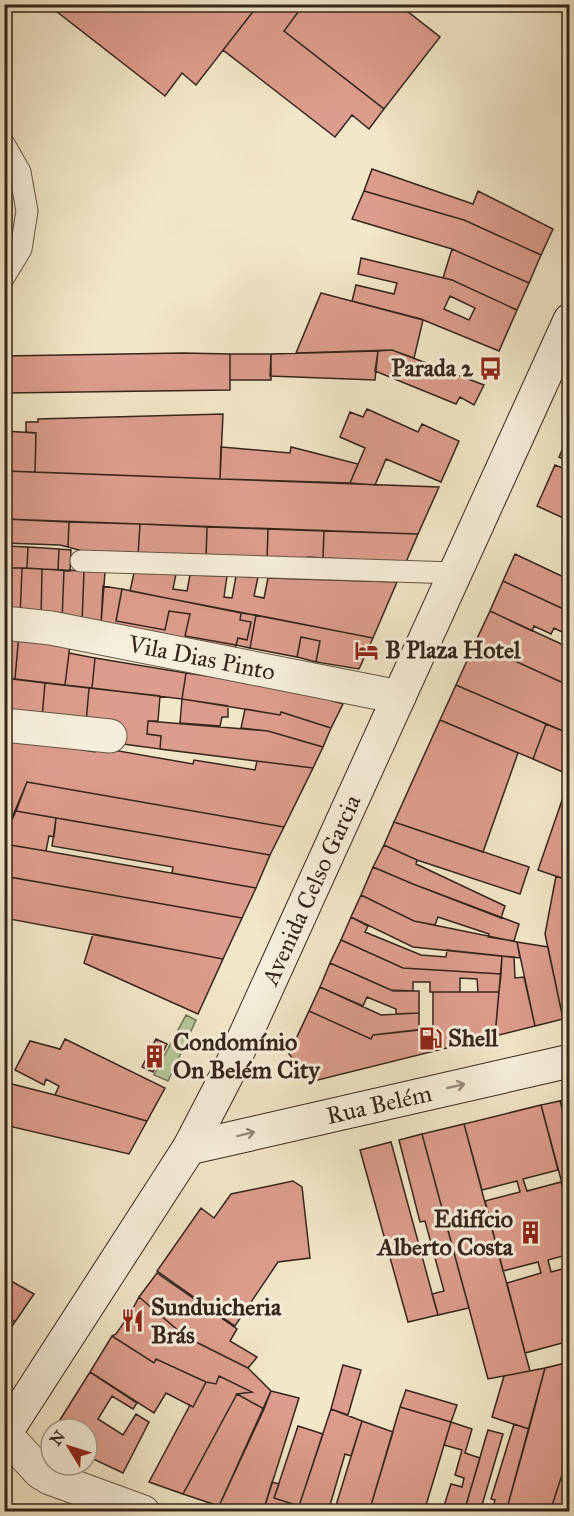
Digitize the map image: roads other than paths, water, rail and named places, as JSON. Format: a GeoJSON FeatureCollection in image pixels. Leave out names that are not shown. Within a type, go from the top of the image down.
{"type":"FeatureCollection","features":[{"type":"Feature","properties":{"kind":"main road","name":"Avenida Celso Garcia"},"geometry":{"type":"LineString","coordinates":[[5,1434],[189,1148],[230,1069],[570,320]]}},
{"type":"Feature","properties":{"kind":"main road","name":"Vila Dias Pinto"},"geometry":{"type":"LineString","coordinates":[[4,623],[51,628],[399,697]]}},
{"type":"Feature","properties":{"kind":"main road"},"geometry":{"type":"LineString","coordinates":[[4,725],[110,736]]}},
{"type":"Feature","properties":{"kind":"main road","name":"Rua Belém"},"geometry":{"type":"LineString","coordinates":[[189,1148],[570,1060]]}},
{"type":"Feature","properties":{"kind":"main road"},"geometry":{"type":"LineString","coordinates":[[5,1434],[40,1472],[50,1478],[143,1512]]}},
{"type":"Feature","properties":{"kind":"lane"},"geometry":{"type":"LineString","coordinates":[[4,144],[20,172],[27,210],[21,249],[4,277]]}},
{"type":"Feature","properties":{"kind":"lane"},"geometry":{"type":"LineString","coordinates":[[81,561],[455,573]]}},
{"type":"Feature","properties":{"kind":"place","name":"Parada 2"},"geometry":{"type":"Point","coordinates":[491,368]}},
{"type":"Feature","properties":{"kind":"place","name":"B Plaza Hotel"},"geometry":{"type":"Point","coordinates":[367,650]}},
{"type":"Feature","properties":{"kind":"place","name":"Shell"},"geometry":{"type":"Point","coordinates":[430,1038]}},
{"type":"Feature","properties":{"kind":"place","name":"Condomínio On Belém City"},"geometry":{"type":"Point","coordinates":[155,1056]}},
{"type":"Feature","properties":{"kind":"place","name":"Edifício Alberto Costa"},"geometry":{"type":"Point","coordinates":[531,1233]}},
{"type":"Feature","properties":{"kind":"place","name":"Sunduicheria Brás"},"geometry":{"type":"Point","coordinates":[133,1321]}}]}
